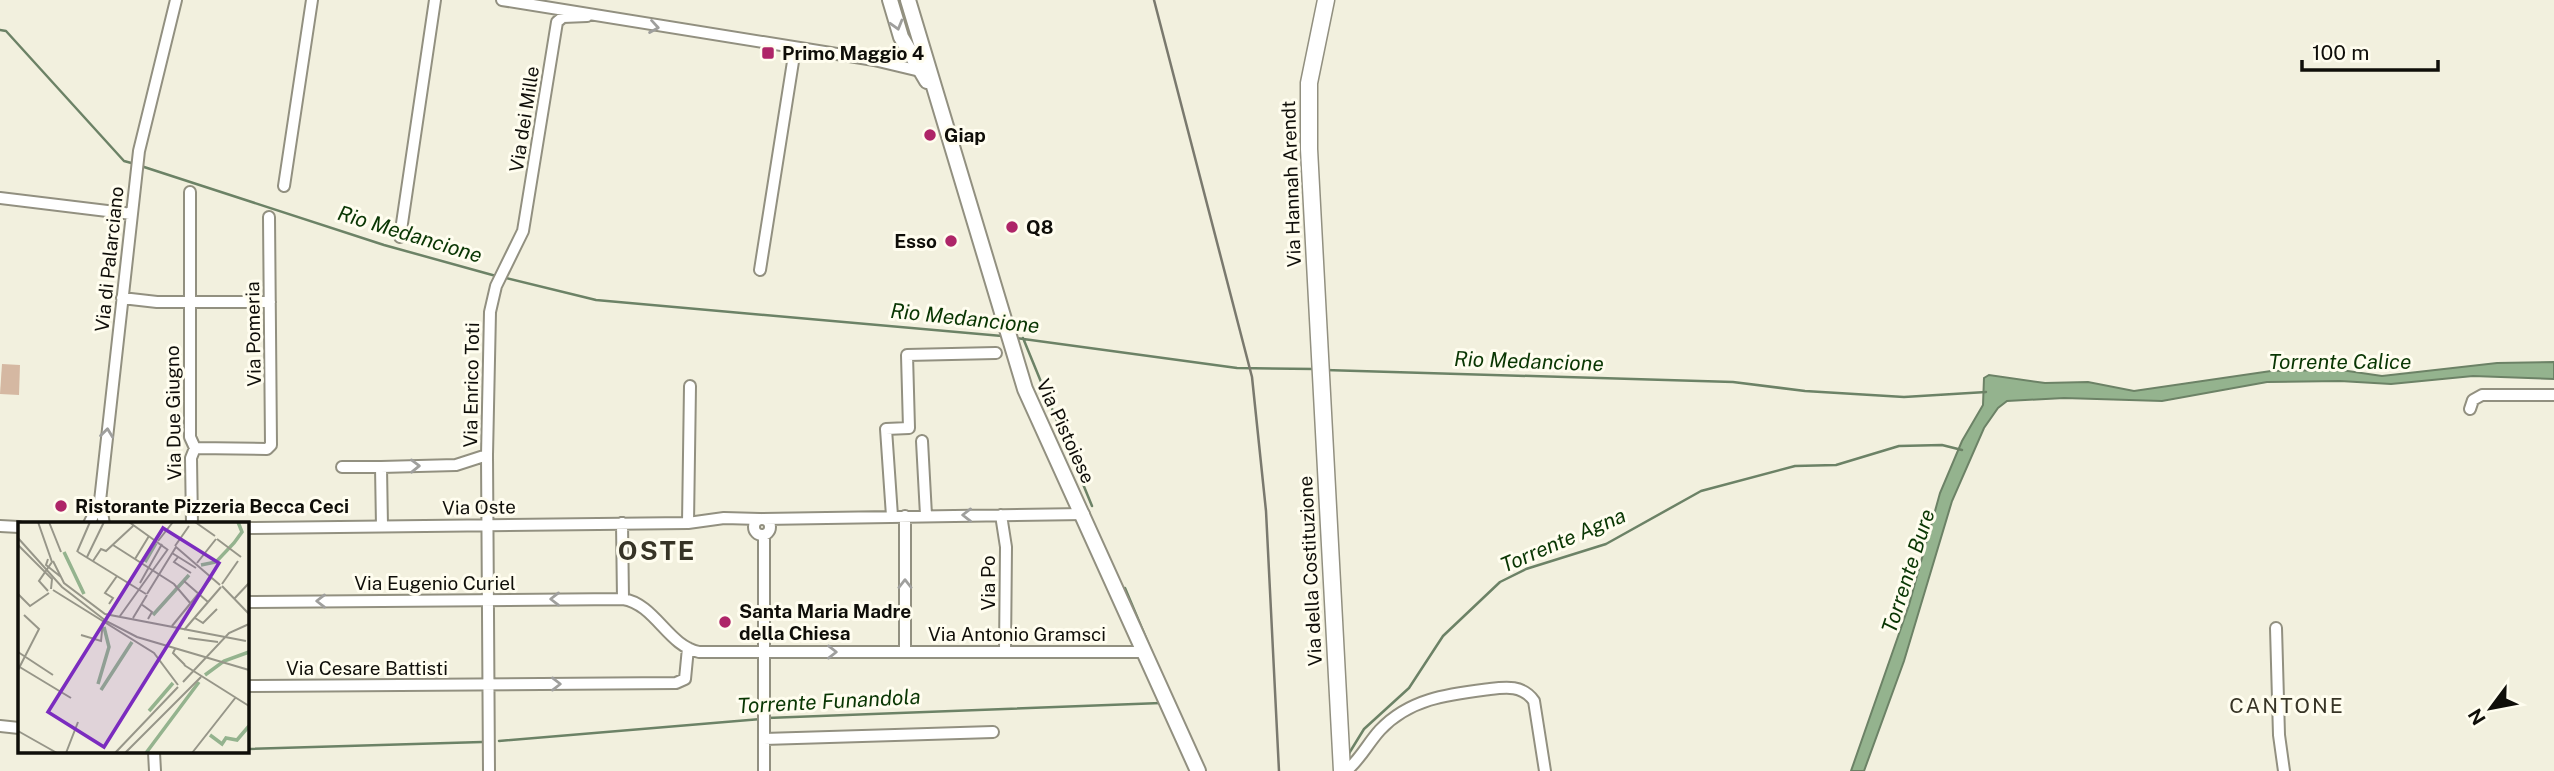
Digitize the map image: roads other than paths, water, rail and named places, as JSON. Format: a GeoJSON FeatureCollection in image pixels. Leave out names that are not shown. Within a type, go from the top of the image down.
{"type":"FeatureCollection","features":[{"type":"Feature","properties":{"kind":"main road","name":"Via Hannah Arendt"},"geometry":{"type":"LineString","coordinates":[[1320,374],[1309,83],[1326,0]]}},
{"type":"Feature","properties":{"kind":"main road","name":"Via della Costituzione"},"geometry":{"type":"LineString","coordinates":[[1320,374],[1338,718],[1344,771]]}},
{"type":"Feature","properties":{"kind":"street","name":"Via di Palarciano"},"geometry":{"type":"LineString","coordinates":[[104,522],[100,501],[135,177],[176,0]]}},
{"type":"Feature","properties":{"kind":"street"},"geometry":{"type":"LineString","coordinates":[[284,186],[312,0]]}},
{"type":"Feature","properties":{"kind":"street"},"geometry":{"type":"LineString","coordinates":[[400,237],[435,0]]}},
{"type":"Feature","properties":{"kind":"street"},"geometry":{"type":"LineString","coordinates":[[502,0],[557,3],[587,16],[874,60],[920,71]]}},
{"type":"Feature","properties":{"kind":"street","name":"Via Pistoiese"},"geometry":{"type":"LineString","coordinates":[[890,0],[901,37],[935,93]]}},
{"type":"Feature","properties":{"kind":"street","name":"Via Pistoiese"},"geometry":{"type":"LineString","coordinates":[[908,0],[1005,330],[1025,388],[1198,771]]}},
{"type":"Feature","properties":{"kind":"street","name":"Via dei Mille"},"geometry":{"type":"LineString","coordinates":[[514,251],[523,231],[557,22],[563,17],[587,16]]}},
{"type":"Feature","properties":{"kind":"street"},"geometry":{"type":"LineString","coordinates":[[874,60],[899,56],[915,44],[918,36]]}},
{"type":"Feature","properties":{"kind":"street"},"geometry":{"type":"LineString","coordinates":[[760,270],[795,49]]}},
{"type":"Feature","properties":{"kind":"street","name":"Via Due Giugno"},"geometry":{"type":"LineString","coordinates":[[190,192],[190,437],[195,448],[191,458],[192,522]]}},
{"type":"Feature","properties":{"kind":"street"},"geometry":{"type":"LineString","coordinates":[[0,198],[132,214]]}},
{"type":"Feature","properties":{"kind":"street","name":"Via Pomeria"},"geometry":{"type":"LineString","coordinates":[[195,448],[267,449],[271,443],[269,217]]}},
{"type":"Feature","properties":{"kind":"street","name":"Via Enrico Toti"},"geometry":{"type":"LineString","coordinates":[[489,771],[486,455],[489,325],[496,286],[514,251]]}},
{"type":"Feature","properties":{"kind":"street"},"geometry":{"type":"LineString","coordinates":[[122,304],[270,302]]}},
{"type":"Feature","properties":{"kind":"street"},"geometry":{"type":"LineString","coordinates":[[892,516],[886,429],[909,428],[907,355],[996,353]]}},
{"type":"Feature","properties":{"kind":"street"},"geometry":{"type":"LineString","coordinates":[[688,523],[690,386]]}},
{"type":"Feature","properties":{"kind":"street"},"geometry":{"type":"LineString","coordinates":[[2470,409],[2473,400],[2482,395],[2554,395]]}},
{"type":"Feature","properties":{"kind":"street"},"geometry":{"type":"LineString","coordinates":[[922,441],[926,515]]}},
{"type":"Feature","properties":{"kind":"street"},"geometry":{"type":"LineString","coordinates":[[342,467],[456,465],[486,455]]}},
{"type":"Feature","properties":{"kind":"street"},"geometry":{"type":"LineString","coordinates":[[381,467],[382,526]]}},
{"type":"Feature","properties":{"kind":"street"},"geometry":{"type":"LineString","coordinates":[[90,522],[100,501]]}},
{"type":"Feature","properties":{"kind":"street","name":"Via Oste"},"geometry":{"type":"LineString","coordinates":[[248,528],[688,523],[926,515],[1084,514]]}},
{"type":"Feature","properties":{"kind":"street","name":"Via Po"},"geometry":{"type":"LineString","coordinates":[[1001,515],[1006,547],[1005,651]]}},
{"type":"Feature","properties":{"kind":"street"},"geometry":{"type":"LineString","coordinates":[[905,516],[905,652]]}},
{"type":"Feature","properties":{"kind":"street"},"geometry":{"type":"LineString","coordinates":[[762,519],[770,526],[759,533],[764,652],[764,771]]}},
{"type":"Feature","properties":{"kind":"street","name":"Via Oste"},"geometry":{"type":"LineString","coordinates":[[712,521],[743,524],[759,533]]}},
{"type":"Feature","properties":{"kind":"street"},"geometry":{"type":"LineString","coordinates":[[622,523],[624,599],[638,603],[688,648]]}},
{"type":"Feature","properties":{"kind":"street"},"geometry":{"type":"LineString","coordinates":[[0,526],[18,527]]}},
{"type":"Feature","properties":{"kind":"street","name":"Via Eugenio Curiel"},"geometry":{"type":"LineString","coordinates":[[248,602],[624,599]]}},
{"type":"Feature","properties":{"kind":"street"},"geometry":{"type":"LineString","coordinates":[[2276,628],[2279,735],[2284,771]]}},
{"type":"Feature","properties":{"kind":"street","name":"Via Antonio Gramsci"},"geometry":{"type":"LineString","coordinates":[[688,648],[706,652],[1144,652]]}},
{"type":"Feature","properties":{"kind":"street","name":"Via Cesare Battisti"},"geometry":{"type":"LineString","coordinates":[[248,686],[676,683],[685,679],[688,648]]}},
{"type":"Feature","properties":{"kind":"street"},"geometry":{"type":"LineString","coordinates":[[1344,771],[1382,728],[1412,707],[1432,698],[1509,687],[1529,694],[1534,701],[1545,771]]}},
{"type":"Feature","properties":{"kind":"street"},"geometry":{"type":"LineString","coordinates":[[0,726],[18,728]]}},
{"type":"Feature","properties":{"kind":"street"},"geometry":{"type":"LineString","coordinates":[[764,736],[993,732]]}},
{"type":"Feature","properties":{"kind":"waterway","name":"Rio Medancione"},"geometry":{"type":"LineString","coordinates":[[0,30],[6,31],[124,161],[135,164]]}},
{"type":"Feature","properties":{"kind":"waterway","name":"Rio Medancione"},"geometry":{"type":"LineString","coordinates":[[141,166],[384,245],[496,276]]}},
{"type":"Feature","properties":{"kind":"waterway","name":"Rio Medancione"},"geometry":{"type":"LineString","coordinates":[[502,277],[596,300],[1002,336]]}},
{"type":"Feature","properties":{"kind":"waterway","name":"Rio Medancione"},"geometry":{"type":"LineString","coordinates":[[1016,338],[1237,368],[1315,369]]}},
{"type":"Feature","properties":{"kind":"waterway"},"geometry":{"type":"LineString","coordinates":[[1023,338],[1092,506]]}},
{"type":"Feature","properties":{"kind":"waterway","name":"Rio Medancione"},"geometry":{"type":"LineString","coordinates":[[1325,370],[1733,382],[1805,391],[1904,397],[1986,392]]}},
{"type":"Feature","properties":{"kind":"waterway","name":"Torrente Agna"},"geometry":{"type":"LineString","coordinates":[[1348,755],[1364,729],[1409,688],[1443,636],[1500,582],[1526,569],[1606,544],[1701,491],[1795,466],[1836,465],[1899,446],[1942,445],[1962,450]]}},
{"type":"Feature","properties":{"kind":"waterway","name":"Torrente Funandola"},"geometry":{"type":"LineString","coordinates":[[1125,588],[1173,702]]}},
{"type":"Feature","properties":{"kind":"waterway","name":"Torrente Funandola"},"geometry":{"type":"LineString","coordinates":[[767,718],[1161,703]]}},
{"type":"Feature","properties":{"kind":"waterway","name":"Torrente Funandola"},"geometry":{"type":"LineString","coordinates":[[499,741],[761,719]]}},
{"type":"Feature","properties":{"kind":"waterway","name":"Torrente Funandola"},"geometry":{"type":"LineString","coordinates":[[248,749],[482,742]]}},
{"type":"Feature","properties":{"kind":"railway"},"geometry":{"type":"LineString","coordinates":[[1154,0],[1252,377],[1266,511],[1279,771]]}},
{"type":"Feature","properties":{"kind":"place","name":"Primo Maggio 4"},"geometry":{"type":"Point","coordinates":[768,53]}},
{"type":"Feature","properties":{"kind":"place","name":"Giap"},"geometry":{"type":"Point","coordinates":[930,135]}},
{"type":"Feature","properties":{"kind":"place","name":"Q8"},"geometry":{"type":"Point","coordinates":[1012,227]}},
{"type":"Feature","properties":{"kind":"place","name":"Esso"},"geometry":{"type":"Point","coordinates":[951,241]}},
{"type":"Feature","properties":{"kind":"place","name":"Ristorante Pizzeria Becca Ceci"},"geometry":{"type":"Point","coordinates":[61,506]}},
{"type":"Feature","properties":{"kind":"place","name":"Santa Maria Madre della Chiesa"},"geometry":{"type":"Point","coordinates":[725,622]}},
{"type":"Feature","properties":{"kind":"district","name":"OSTE"},"geometry":{"type":"Point","coordinates":[657,550]}},
{"type":"Feature","properties":{"kind":"district","name":"CANTONE"},"geometry":{"type":"Point","coordinates":[2287,705]}},
{"type":"Feature","properties":{"kind":"water label","name":"Torrente Calice"},"geometry":{"type":"Point","coordinates":[2340,361]}},
{"type":"Feature","properties":{"kind":"water label","name":"Torrente Bure"},"geometry":{"type":"Point","coordinates":[1908,571]}}]}
